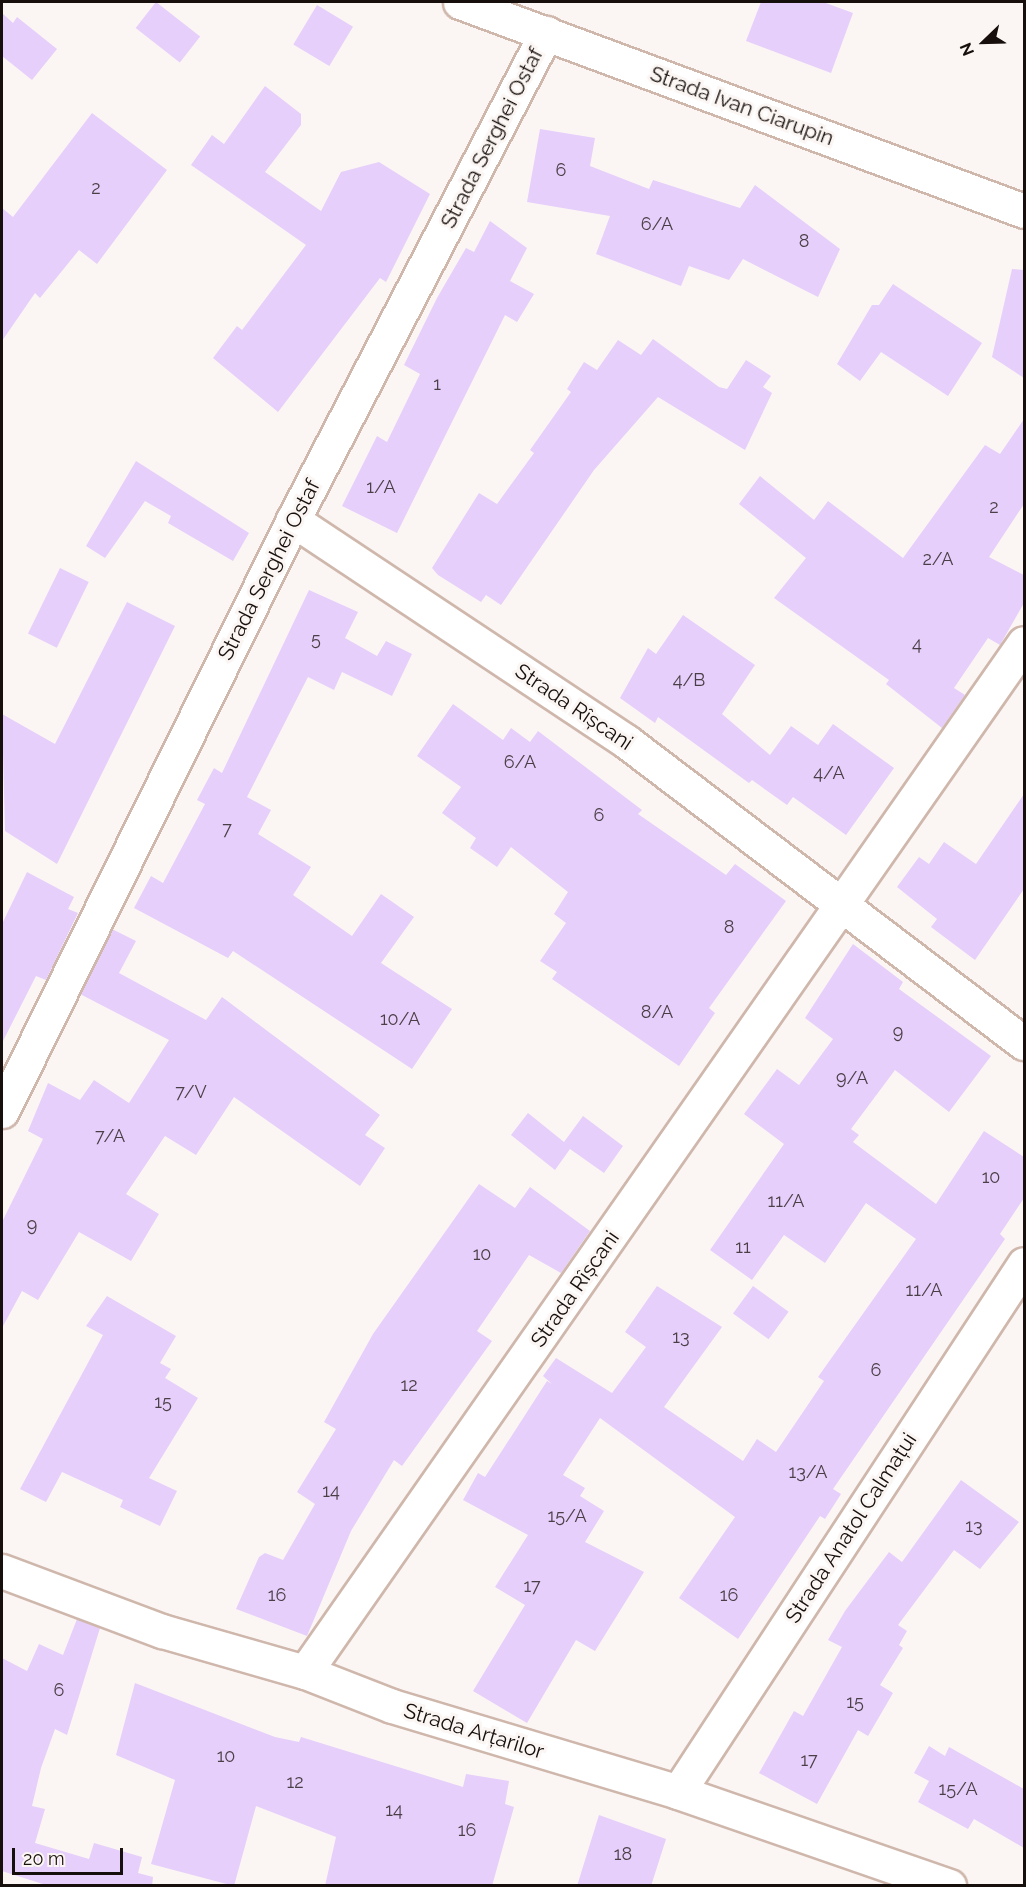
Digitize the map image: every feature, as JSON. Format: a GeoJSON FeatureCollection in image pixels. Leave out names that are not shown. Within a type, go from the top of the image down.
{"type":"FeatureCollection","features":[{"type":"Feature","properties":{"kind":"street","name":"Strada Ivan Ciarupin"},"geometry":{"type":"LineString","coordinates":[[460,2],[1024,211]]}},
{"type":"Feature","properties":{"kind":"street","name":"Strada Serghei Ostaf"},"geometry":{"type":"LineString","coordinates":[[2,1111],[293,520],[546,33]]}},
{"type":"Feature","properties":{"kind":"street","name":"Strada Rîșcani"},"geometry":{"type":"LineString","coordinates":[[293,520],[627,742],[1024,1043]]}},
{"type":"Feature","properties":{"kind":"street","name":"Strada Rîșcani"},"geometry":{"type":"LineString","coordinates":[[305,1672],[845,906],[1024,644]]}},
{"type":"Feature","properties":{"kind":"street","name":"Strada Anatol Calmațui"},"geometry":{"type":"LineString","coordinates":[[678,1792],[1024,1264]]}},
{"type":"Feature","properties":{"kind":"street","name":"Strada Arțarilor"},"geometry":{"type":"LineString","coordinates":[[2,1571],[162,1632],[305,1672],[392,1706],[678,1792],[949,1886]]}},
{"type":"Feature","properties":{"kind":"building"},"geometry":{"type":"Polygon","coordinates":[[[156,2],[200,36],[180,62],[136,28],[156,2]]]}},
{"type":"Feature","properties":{"kind":"building"},"geometry":{"type":"Polygon","coordinates":[[[761,2],[823,2],[853,13],[831,73],[746,41],[761,2]]]}},
{"type":"Feature","properties":{"kind":"building"},"geometry":{"type":"Polygon","coordinates":[[[317,5],[353,27],[329,66],[293,44],[317,5]]]}},
{"type":"Feature","properties":{"kind":"building"},"geometry":{"type":"Polygon","coordinates":[[[2,13],[13,23],[17,17],[57,49],[32,80],[2,56],[2,13]]]}},
{"type":"Feature","properties":{"kind":"building"},"geometry":{"type":"Polygon","coordinates":[[[265,86],[301,114],[301,125],[265,172],[321,211],[341,172],[379,162],[430,194],[386,282],[380,278],[278,412],[213,358],[237,326],[242,330],[306,245],[191,165],[212,135],[224,144],[265,86]]]}},
{"type":"Feature","properties":{"kind":"building"},"geometry":{"type":"Polygon","coordinates":[[[92,113],[167,170],[97,264],[79,250],[40,298],[35,293],[2,341],[2,208],[13,217],[92,113]]]}},
{"type":"Feature","properties":{"kind":"building"},"geometry":{"type":"Polygon","coordinates":[[[540,129],[595,138],[590,166],[649,189],[653,180],[740,208],[755,185],[840,249],[818,297],[743,259],[729,280],[689,266],[681,286],[596,254],[610,216],[527,202],[540,129]]]}},
{"type":"Feature","properties":{"kind":"building"},"geometry":{"type":"Polygon","coordinates":[[[490,221],[527,248],[510,281],[534,294],[517,322],[505,315],[397,533],[342,506],[377,436],[387,442],[420,374],[404,365],[437,298],[466,248],[474,252],[490,221]]]}},
{"type":"Feature","properties":{"kind":"building"},"geometry":{"type":"Polygon","coordinates":[[[1012,269],[1024,270],[1024,378],[992,357],[1012,269]]]}},
{"type":"Feature","properties":{"kind":"building"},"geometry":{"type":"Polygon","coordinates":[[[893,284],[982,343],[948,396],[881,352],[860,381],[837,364],[872,305],[879,305],[893,284]]]}},
{"type":"Feature","properties":{"kind":"building"},"geometry":{"type":"Polygon","coordinates":[[[653,339],[719,387],[727,389],[746,360],[771,376],[763,387],[772,393],[745,450],[658,397],[594,470],[501,605],[486,595],[481,602],[438,575],[432,568],[479,493],[497,504],[534,453],[530,450],[571,392],[567,389],[584,362],[597,370],[618,340],[641,355],[653,339]]]}},
{"type":"Feature","properties":{"kind":"building"},"geometry":{"type":"Polygon","coordinates":[[[1024,419],[1024,504],[989,557],[1024,575],[1024,603],[1000,645],[988,638],[954,688],[965,695],[942,728],[886,684],[889,680],[774,598],[806,558],[739,504],[760,476],[814,520],[828,501],[903,558],[985,445],[1000,454],[1024,419]]]}},
{"type":"Feature","properties":{"kind":"building"},"geometry":{"type":"Polygon","coordinates":[[[136,461],[249,533],[233,561],[168,523],[171,516],[145,501],[105,558],[86,546],[136,461]]]}},
{"type":"Feature","properties":{"kind":"building"},"geometry":{"type":"Polygon","coordinates":[[[60,568],[89,582],[57,648],[28,634],[60,568]]]}},
{"type":"Feature","properties":{"kind":"building"},"geometry":{"type":"Polygon","coordinates":[[[309,590],[358,612],[345,638],[377,656],[386,641],[412,654],[392,696],[342,672],[334,690],[308,677],[247,797],[271,810],[258,834],[311,867],[293,895],[352,936],[381,894],[414,917],[381,963],[452,1009],[412,1069],[233,951],[228,958],[134,908],[151,876],[163,883],[205,804],[197,800],[214,768],[222,773],[309,590]]]}},
{"type":"Feature","properties":{"kind":"building"},"geometry":{"type":"Polygon","coordinates":[[[127,602],[175,626],[57,864],[5,831],[2,714],[55,744],[127,602]]]}},
{"type":"Feature","properties":{"kind":"building"},"geometry":{"type":"Polygon","coordinates":[[[683,615],[755,665],[722,714],[770,755],[791,726],[818,745],[833,724],[894,768],[846,835],[793,797],[787,805],[752,780],[749,783],[658,717],[655,723],[620,698],[648,648],[656,654],[683,615]]]}},
{"type":"Feature","properties":{"kind":"building"},"geometry":{"type":"Polygon","coordinates":[[[453,704],[503,740],[511,728],[530,742],[538,731],[642,810],[638,814],[726,875],[735,864],[786,901],[709,1008],[715,1013],[679,1066],[552,979],[557,972],[540,961],[566,923],[554,914],[568,892],[511,847],[497,867],[470,848],[476,838],[442,813],[461,787],[417,756],[453,704]]]}},
{"type":"Feature","properties":{"kind":"building"},"geometry":{"type":"Polygon","coordinates":[[[1024,794],[1024,889],[975,960],[931,927],[937,919],[897,887],[919,857],[929,864],[944,842],[976,864],[1024,794]]]}},
{"type":"Feature","properties":{"kind":"building"},"geometry":{"type":"Polygon","coordinates":[[[27,872],[74,897],[68,909],[78,913],[46,980],[36,976],[2,1043],[2,924],[27,872]]]}},
{"type":"Feature","properties":{"kind":"building"},"geometry":{"type":"Polygon","coordinates":[[[112,929],[136,941],[119,973],[206,1020],[222,997],[380,1115],[365,1135],[385,1148],[360,1186],[234,1097],[196,1155],[165,1136],[126,1194],[159,1214],[131,1261],[79,1232],[38,1300],[22,1291],[2,1328],[2,1222],[43,1139],[28,1131],[48,1083],[80,1100],[94,1080],[129,1103],[169,1040],[80,994],[112,929]]]}},
{"type":"Feature","properties":{"kind":"building"},"geometry":{"type":"Polygon","coordinates":[[[853,944],[903,982],[899,989],[991,1056],[949,1112],[895,1070],[851,1129],[859,1135],[853,1142],[936,1204],[984,1131],[1024,1157],[1024,1198],[1000,1234],[1005,1239],[833,1489],[841,1494],[825,1519],[820,1516],[738,1639],[679,1598],[735,1517],[600,1418],[563,1475],[585,1488],[580,1496],[604,1511],[585,1542],[644,1572],[595,1651],[576,1640],[527,1723],[473,1691],[525,1605],[495,1587],[528,1535],[463,1500],[478,1473],[485,1477],[547,1381],[552,1384],[543,1376],[556,1358],[612,1393],[646,1347],[625,1332],[657,1286],[722,1327],[664,1407],[743,1461],[757,1439],[776,1452],[824,1381],[818,1377],[916,1239],[866,1203],[825,1263],[784,1235],[752,1280],[710,1250],[784,1144],[744,1114],[777,1069],[799,1085],[833,1039],[805,1018],[853,944]]]}},
{"type":"Feature","properties":{"kind":"building"},"geometry":{"type":"Polygon","coordinates":[[[528,1113],[564,1142],[583,1116],[623,1146],[604,1173],[570,1149],[555,1170],[511,1135],[528,1113]]]}},
{"type":"Feature","properties":{"kind":"building"},"geometry":{"type":"Polygon","coordinates":[[[479,1184],[515,1208],[530,1187],[590,1231],[561,1273],[529,1255],[477,1331],[492,1341],[402,1466],[394,1460],[351,1531],[307,1636],[236,1609],[259,1557],[265,1553],[283,1560],[315,1504],[297,1492],[336,1429],[324,1422],[373,1334],[479,1184]]]}},
{"type":"Feature","properties":{"kind":"building"},"geometry":{"type":"Polygon","coordinates":[[[753,1286],[789,1312],[769,1339],[733,1314],[753,1286]]]}},
{"type":"Feature","properties":{"kind":"building"},"geometry":{"type":"Polygon","coordinates":[[[107,1296],[176,1336],[160,1363],[171,1369],[165,1378],[198,1398],[149,1478],[177,1491],[160,1526],[120,1507],[123,1500],[62,1472],[46,1502],[20,1489],[103,1335],[86,1326],[107,1296]]]}},
{"type":"Feature","properties":{"kind":"building"},"geometry":{"type":"Polygon","coordinates":[[[961,1480],[1019,1522],[980,1569],[954,1550],[898,1625],[907,1631],[899,1645],[903,1648],[880,1685],[893,1693],[868,1736],[858,1730],[817,1804],[759,1773],[794,1711],[803,1716],[842,1647],[828,1640],[845,1611],[889,1552],[902,1562],[961,1480]]]}},
{"type":"Feature","properties":{"kind":"building"},"geometry":{"type":"Polygon","coordinates":[[[77,1619],[100,1628],[67,1735],[55,1729],[41,1768],[32,1806],[45,1809],[35,1843],[89,1859],[94,1843],[142,1857],[138,1873],[153,1877],[152,1886],[49,1886],[2,1871],[2,1658],[27,1671],[39,1644],[63,1655],[77,1619]]]}},
{"type":"Feature","properties":{"kind":"building"},"geometry":{"type":"Polygon","coordinates":[[[135,1683],[275,1737],[299,1742],[301,1737],[463,1787],[466,1774],[509,1781],[505,1804],[514,1807],[492,1886],[325,1886],[336,1837],[256,1806],[234,1886],[151,1864],[175,1780],[116,1755],[135,1683]]]}},
{"type":"Feature","properties":{"kind":"building"},"geometry":{"type":"Polygon","coordinates":[[[929,1746],[945,1756],[949,1747],[1024,1789],[1024,1848],[974,1819],[968,1829],[918,1802],[929,1781],[914,1773],[929,1746]]]}},
{"type":"Feature","properties":{"kind":"building"},"geometry":{"type":"Polygon","coordinates":[[[599,1815],[666,1839],[651,1886],[577,1886],[599,1815]]]}}]}
